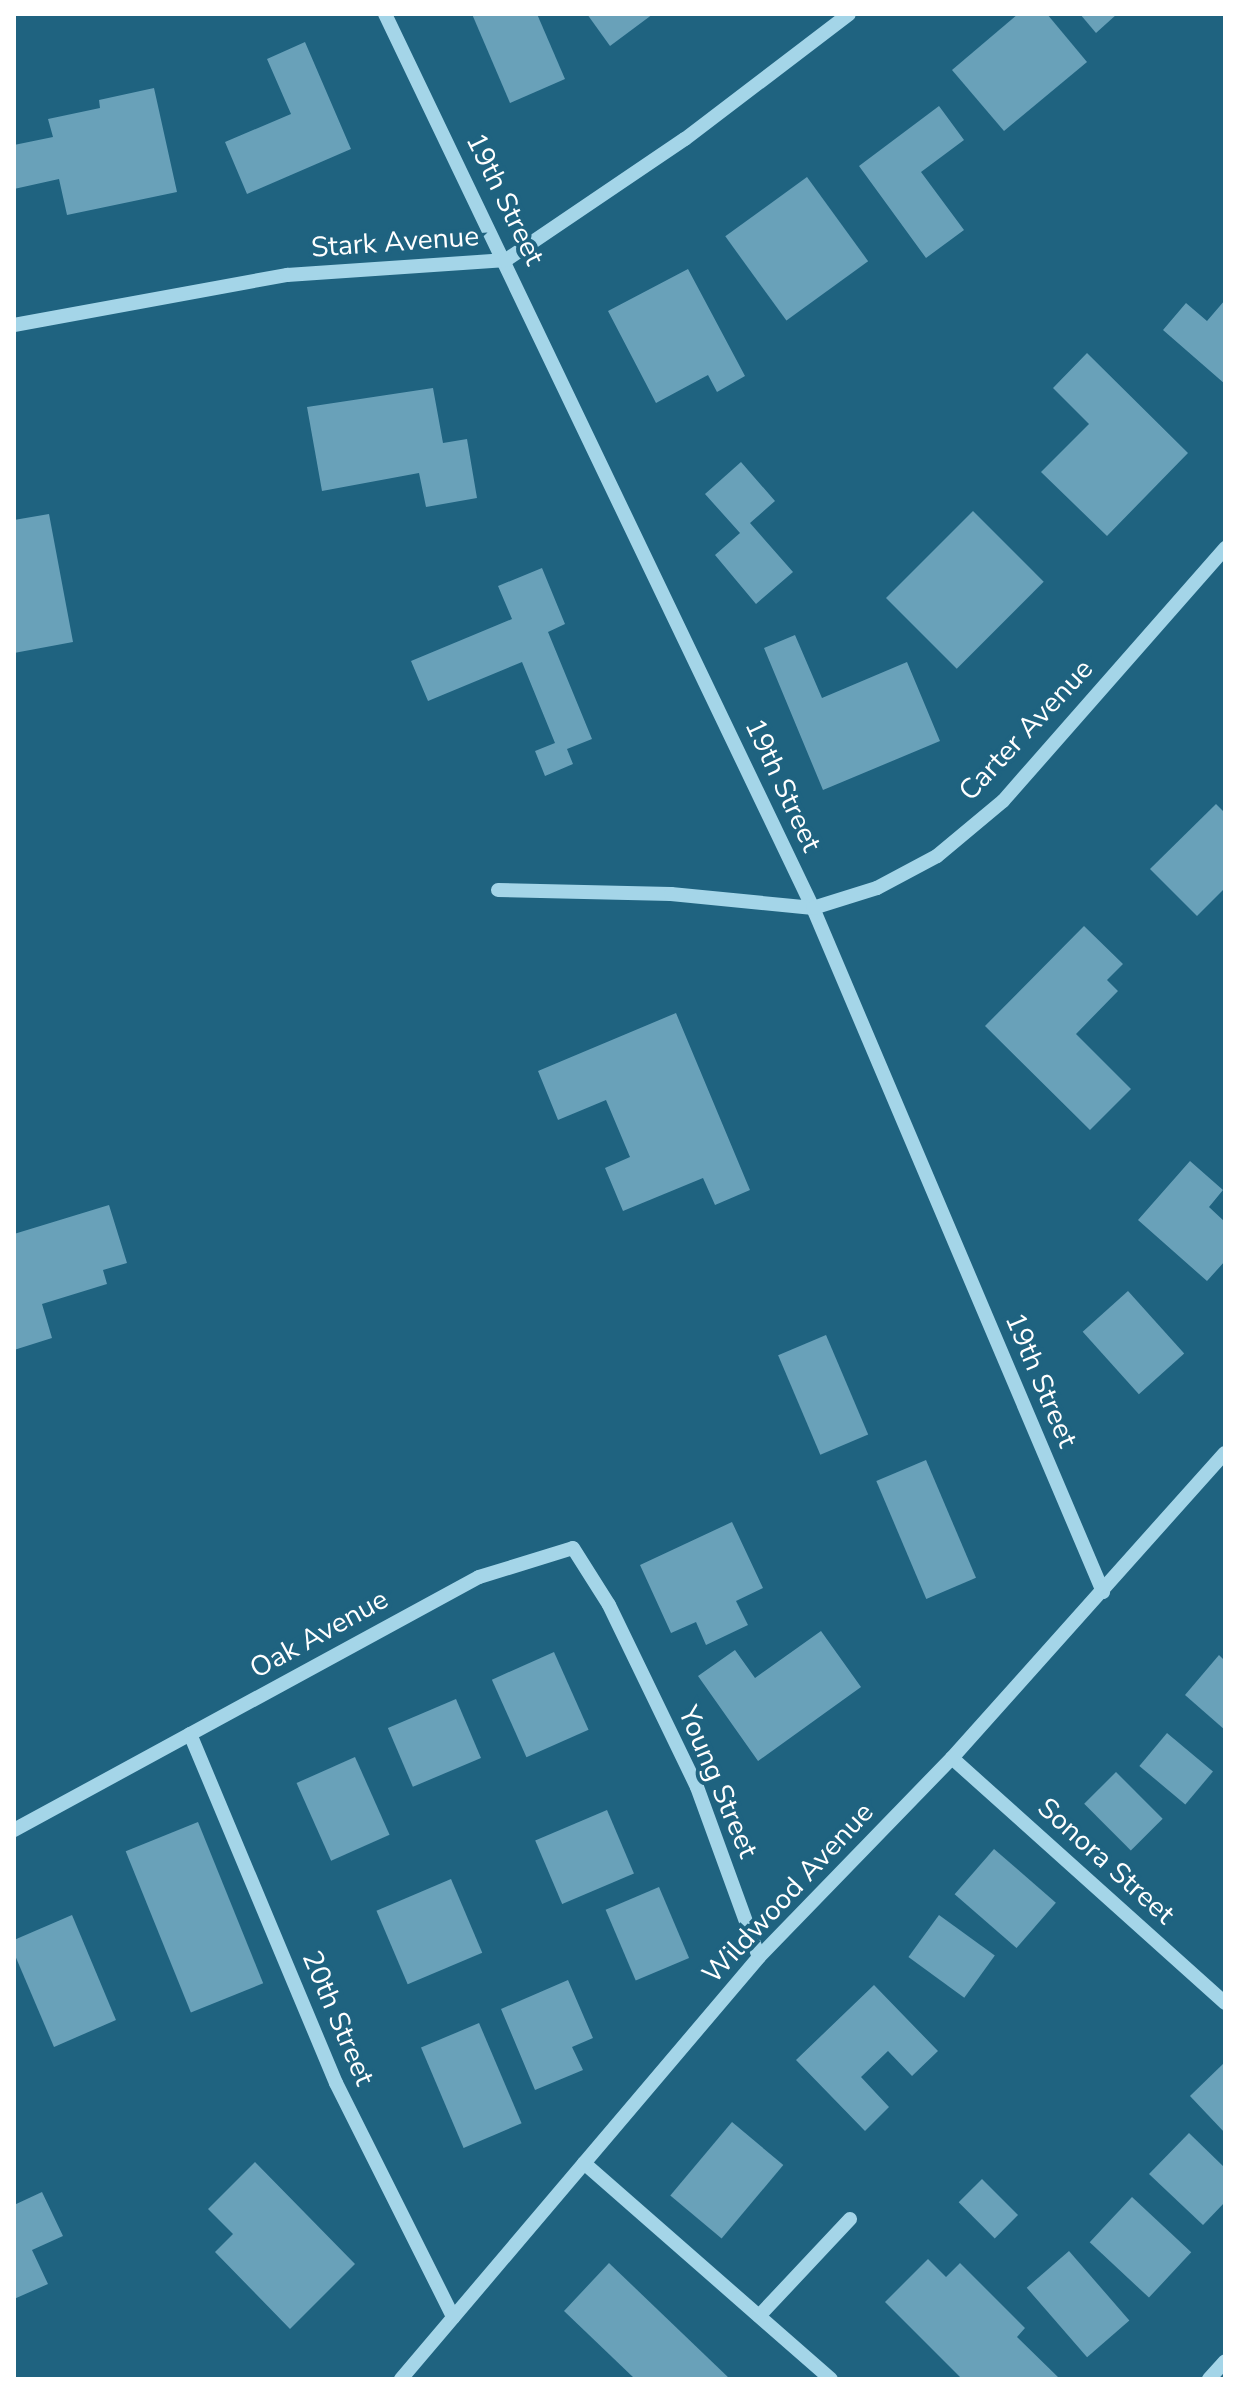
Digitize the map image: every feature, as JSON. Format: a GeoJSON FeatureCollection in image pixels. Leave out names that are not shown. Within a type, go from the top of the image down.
{"type":"FeatureCollection","features":[{"type":"Feature","properties":{"kind":"street","name":"19th Street"},"geometry":{"type":"LineString","coordinates":[[385,14],[506,260],[813,908],[1103,1592]]}},
{"type":"Feature","properties":{"kind":"street","name":"Stark Avenue"},"geometry":{"type":"LineString","coordinates":[[14,325],[287,275],[506,260],[685,139],[849,14]]}},
{"type":"Feature","properties":{"kind":"street","name":"Carter Avenue"},"geometry":{"type":"LineString","coordinates":[[498,890],[671,894],[813,908],[877,888],[937,856],[1003,801],[1225,548]]}},
{"type":"Feature","properties":{"kind":"street","name":"Wildwood Avenue"},"geometry":{"type":"LineString","coordinates":[[401,2379],[759,1957],[952,1758],[1225,1453]]}},
{"type":"Feature","properties":{"kind":"street","name":"Oak Avenue"},"geometry":{"type":"LineString","coordinates":[[14,1830],[479,1577],[573,1548],[620,1630]]}},
{"type":"Feature","properties":{"kind":"street","name":"Young Street"},"geometry":{"type":"LineString","coordinates":[[620,1630],[697,1787],[759,1957]]}},
{"type":"Feature","properties":{"kind":"street","name":"20th Street"},"geometry":{"type":"LineString","coordinates":[[190,1734],[336,2083],[453,2317]]}},
{"type":"Feature","properties":{"kind":"street","name":"Sonora Street"},"geometry":{"type":"LineString","coordinates":[[952,1758],[1225,2003]]}},
{"type":"Feature","properties":{"kind":"street"},"geometry":{"type":"LineString","coordinates":[[584,2163],[831,2379]]}},
{"type":"Feature","properties":{"kind":"street"},"geometry":{"type":"LineString","coordinates":[[759,2316],[850,2219]]}},
{"type":"Feature","properties":{"kind":"street"},"geometry":{"type":"LineString","coordinates":[[1209,2379],[1225,2361]]}},
{"type":"Feature","properties":{"kind":"building"},"geometry":{"type":"Polygon","coordinates":[[[472,14],[537,14],[565,79],[510,103],[472,14]]]}},
{"type":"Feature","properties":{"kind":"building"},"geometry":{"type":"Polygon","coordinates":[[[587,14],[653,14],[610,46],[587,14]]]}},
{"type":"Feature","properties":{"kind":"building"},"geometry":{"type":"Polygon","coordinates":[[[1018,14],[1047,14],[1087,62],[1004,131],[952,70],[1018,14]]]}},
{"type":"Feature","properties":{"kind":"building"},"geometry":{"type":"Polygon","coordinates":[[[1080,14],[1117,14],[1096,33],[1080,14]]]}},
{"type":"Feature","properties":{"kind":"building"},"geometry":{"type":"Polygon","coordinates":[[[305,42],[351,149],[247,194],[225,142],[291,114],[267,59],[305,42]]]}},
{"type":"Feature","properties":{"kind":"building"},"geometry":{"type":"Polygon","coordinates":[[[154,88],[177,192],[67,215],[59,179],[14,189],[14,145],[53,137],[48,119],[100,108],[99,100],[154,88]]]}},
{"type":"Feature","properties":{"kind":"building"},"geometry":{"type":"Polygon","coordinates":[[[939,106],[964,140],[921,172],[964,230],[926,258],[859,166],[939,106]]]}},
{"type":"Feature","properties":{"kind":"building"},"geometry":{"type":"Polygon","coordinates":[[[807,177],[868,261],[786,321],[725,236],[807,177]]]}},
{"type":"Feature","properties":{"kind":"building"},"geometry":{"type":"Polygon","coordinates":[[[688,269],[745,376],[717,392],[708,375],[656,403],[608,311],[688,269]]]}},
{"type":"Feature","properties":{"kind":"building"},"geometry":{"type":"Polygon","coordinates":[[[1225,300],[1225,384],[1163,330],[1186,303],[1207,321],[1225,300]]]}},
{"type":"Feature","properties":{"kind":"building"},"geometry":{"type":"Polygon","coordinates":[[[1087,353],[1188,453],[1107,536],[1041,472],[1089,424],[1053,388],[1087,353]]]}},
{"type":"Feature","properties":{"kind":"building"},"geometry":{"type":"Polygon","coordinates":[[[433,388],[443,443],[467,439],[477,498],[426,507],[419,473],[322,491],[307,407],[433,388]]]}},
{"type":"Feature","properties":{"kind":"building"},"geometry":{"type":"Polygon","coordinates":[[[741,462],[775,501],[750,523],[793,572],[756,604],[715,555],[740,533],[705,494],[741,462]]]}},
{"type":"Feature","properties":{"kind":"building"},"geometry":{"type":"Polygon","coordinates":[[[973,511],[1044,582],[957,669],[886,598],[973,511]]]}},
{"type":"Feature","properties":{"kind":"building"},"geometry":{"type":"Polygon","coordinates":[[[49,514],[73,642],[14,653],[14,520],[49,514]]]}},
{"type":"Feature","properties":{"kind":"building"},"geometry":{"type":"Polygon","coordinates":[[[542,568],[565,624],[548,632],[592,739],[567,749],[573,764],[545,776],[535,751],[555,743],[522,662],[428,701],[411,661],[512,619],[498,586],[542,568]]]}},
{"type":"Feature","properties":{"kind":"building"},"geometry":{"type":"Polygon","coordinates":[[[795,635],[822,698],[907,662],[940,741],[823,790],[764,648],[795,635]]]}},
{"type":"Feature","properties":{"kind":"building"},"geometry":{"type":"Polygon","coordinates":[[[1216,804],[1225,813],[1225,888],[1197,916],[1150,869],[1216,804]]]}},
{"type":"Feature","properties":{"kind":"building"},"geometry":{"type":"Polygon","coordinates":[[[1084,926],[1123,964],[1107,980],[1118,991],[1076,1034],[1131,1089],[1090,1130],[985,1026],[1084,926]]]}},
{"type":"Feature","properties":{"kind":"building"},"geometry":{"type":"Polygon","coordinates":[[[676,1013],[750,1190],[715,1205],[703,1178],[623,1211],[605,1168],[630,1157],[606,1100],[558,1120],[538,1071],[676,1013]]]}},
{"type":"Feature","properties":{"kind":"building"},"geometry":{"type":"Polygon","coordinates":[[[1190,1161],[1223,1190],[1209,1207],[1225,1222],[1225,1261],[1207,1281],[1138,1220],[1190,1161]]]}},
{"type":"Feature","properties":{"kind":"building"},"geometry":{"type":"Polygon","coordinates":[[[109,1205],[127,1263],[103,1270],[107,1284],[42,1304],[52,1338],[14,1350],[14,1234],[109,1205]]]}},
{"type":"Feature","properties":{"kind":"building"},"geometry":{"type":"Polygon","coordinates":[[[1128,1291],[1184,1353],[1139,1394],[1083,1332],[1128,1291]]]}},
{"type":"Feature","properties":{"kind":"building"},"geometry":{"type":"Polygon","coordinates":[[[826,1335],[868,1434],[820,1455],[778,1355],[826,1335]]]}},
{"type":"Feature","properties":{"kind":"building"},"geometry":{"type":"Polygon","coordinates":[[[926,1460],[976,1578],[926,1599],[876,1481],[926,1460]]]}},
{"type":"Feature","properties":{"kind":"building"},"geometry":{"type":"Polygon","coordinates":[[[732,1522],[763,1588],[736,1601],[748,1625],[706,1645],[696,1622],[671,1633],[640,1565],[732,1522]]]}},
{"type":"Feature","properties":{"kind":"building"},"geometry":{"type":"Polygon","coordinates":[[[821,1631],[861,1687],[758,1761],[698,1676],[735,1650],[755,1678],[821,1631]]]}},
{"type":"Feature","properties":{"kind":"building"},"geometry":{"type":"Polygon","coordinates":[[[554,1652],[589,1730],[526,1757],[492,1680],[554,1652]]]}},
{"type":"Feature","properties":{"kind":"building"},"geometry":{"type":"Polygon","coordinates":[[[1219,1655],[1225,1661],[1225,1730],[1185,1695],[1219,1655]]]}},
{"type":"Feature","properties":{"kind":"building"},"geometry":{"type":"Polygon","coordinates":[[[456,1699],[481,1758],[413,1787],[388,1728],[456,1699]]]}},
{"type":"Feature","properties":{"kind":"building"},"geometry":{"type":"Polygon","coordinates":[[[1167,1733],[1213,1772],[1185,1805],[1139,1766],[1167,1733]]]}},
{"type":"Feature","properties":{"kind":"building"},"geometry":{"type":"Polygon","coordinates":[[[355,1757],[390,1835],[331,1861],[297,1783],[355,1757]]]}},
{"type":"Feature","properties":{"kind":"building"},"geometry":{"type":"Polygon","coordinates":[[[1116,1772],[1163,1819],[1131,1850],[1084,1804],[1116,1772]]]}},
{"type":"Feature","properties":{"kind":"building"},"geometry":{"type":"Polygon","coordinates":[[[607,1810],[634,1874],[562,1904],[535,1840],[607,1810]]]}},
{"type":"Feature","properties":{"kind":"building"},"geometry":{"type":"Polygon","coordinates":[[[198,1822],[263,1983],[191,2013],[126,1851],[198,1822]]]}},
{"type":"Feature","properties":{"kind":"building"},"geometry":{"type":"Polygon","coordinates":[[[994,1849],[1056,1903],[1017,1948],[955,1894],[994,1849]]]}},
{"type":"Feature","properties":{"kind":"building"},"geometry":{"type":"Polygon","coordinates":[[[451,1879],[482,1953],[408,1984],[376,1911],[451,1879]]]}},
{"type":"Feature","properties":{"kind":"building"},"geometry":{"type":"Polygon","coordinates":[[[659,1887],[689,1958],[636,1981],[606,1910],[659,1887]]]}},
{"type":"Feature","properties":{"kind":"building"},"geometry":{"type":"Polygon","coordinates":[[[72,1915],[116,2020],[54,2047],[14,1953],[14,1940],[72,1915]]]}},
{"type":"Feature","properties":{"kind":"building"},"geometry":{"type":"Polygon","coordinates":[[[939,1915],[995,1956],[964,1998],[908,1957],[939,1915]]]}},
{"type":"Feature","properties":{"kind":"building"},"geometry":{"type":"Polygon","coordinates":[[[568,1980],[593,2038],[572,2047],[583,2070],[535,2090],[501,2009],[568,1980]]]}},
{"type":"Feature","properties":{"kind":"building"},"geometry":{"type":"Polygon","coordinates":[[[874,1985],[938,2051],[912,2076],[888,2051],[861,2077],[889,2107],[865,2131],[796,2060],[874,1985]]]}},
{"type":"Feature","properties":{"kind":"building"},"geometry":{"type":"Polygon","coordinates":[[[479,2023],[522,2123],[464,2148],[421,2048],[479,2023]]]}},
{"type":"Feature","properties":{"kind":"building"},"geometry":{"type":"Polygon","coordinates":[[[1225,2062],[1225,2133],[1190,2096],[1225,2062]]]}},
{"type":"Feature","properties":{"kind":"building"},"geometry":{"type":"Polygon","coordinates":[[[732,2122],[783,2165],[722,2239],[670,2196],[732,2122]]]}},
{"type":"Feature","properties":{"kind":"building"},"geometry":{"type":"Polygon","coordinates":[[[1189,2133],[1225,2168],[1225,2202],[1203,2225],[1149,2174],[1189,2133]]]}},
{"type":"Feature","properties":{"kind":"building"},"geometry":{"type":"Polygon","coordinates":[[[255,2162],[355,2264],[290,2329],[215,2252],[233,2234],[208,2209],[255,2162]]]}},
{"type":"Feature","properties":{"kind":"building"},"geometry":{"type":"Polygon","coordinates":[[[982,2179],[1018,2215],[995,2238],[959,2202],[982,2179]]]}},
{"type":"Feature","properties":{"kind":"building"},"geometry":{"type":"Polygon","coordinates":[[[42,2192],[63,2236],[32,2250],[48,2284],[14,2299],[14,2205],[42,2192]]]}},
{"type":"Feature","properties":{"kind":"building"},"geometry":{"type":"Polygon","coordinates":[[[1132,2197],[1191,2252],[1149,2298],[1090,2242],[1132,2197]]]}},
{"type":"Feature","properties":{"kind":"building"},"geometry":{"type":"Polygon","coordinates":[[[1069,2251],[1129,2320],[1087,2357],[1027,2288],[1069,2251]]]}},
{"type":"Feature","properties":{"kind":"building"},"geometry":{"type":"Polygon","coordinates":[[[928,2259],[946,2277],[960,2263],[1025,2328],[1017,2337],[1060,2379],[962,2379],[885,2302],[928,2259]]]}},
{"type":"Feature","properties":{"kind":"building"},"geometry":{"type":"Polygon","coordinates":[[[609,2263],[730,2379],[635,2379],[564,2311],[609,2263]]]}}]}
